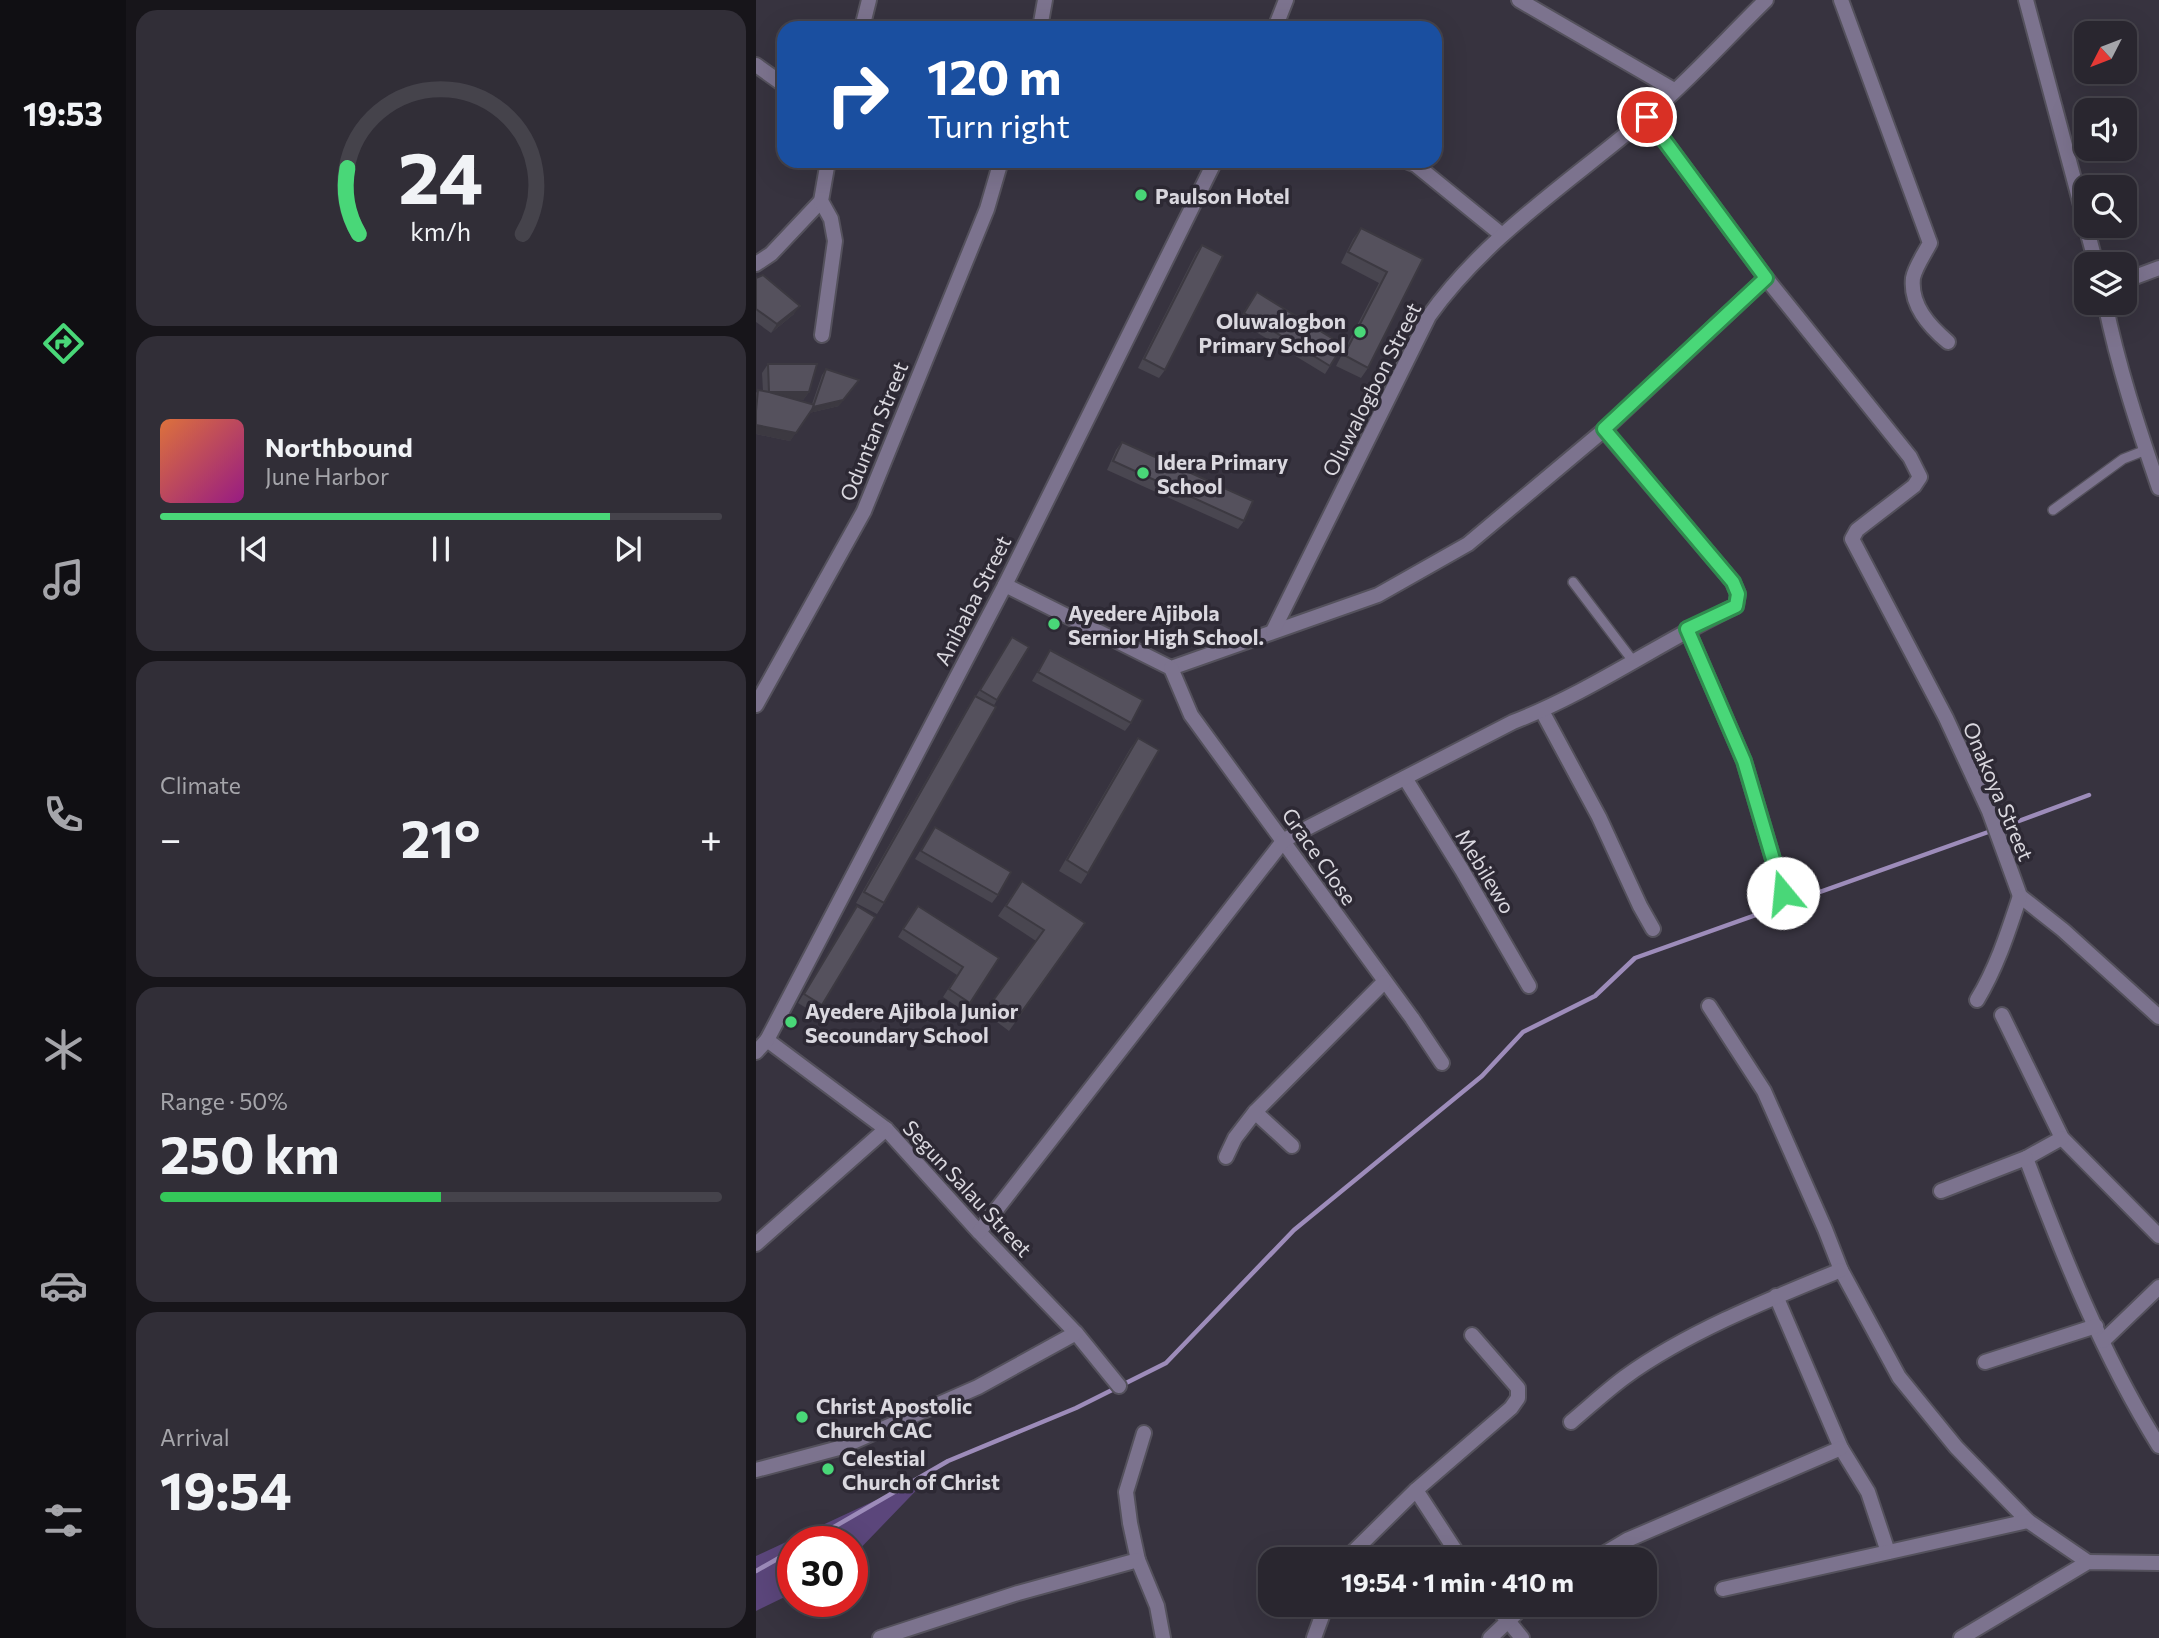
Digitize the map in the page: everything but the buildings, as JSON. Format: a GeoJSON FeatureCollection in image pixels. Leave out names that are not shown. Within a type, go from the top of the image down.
{"type":"FeatureCollection","features":[{"type":"Feature","properties":{"kind":"street"},"geometry":{"type":"LineString","coordinates":[[864,21],[869,0]]}},
{"type":"Feature","properties":{"kind":"street"},"geometry":{"type":"LineString","coordinates":[[1041,21],[1045,0]]}},
{"type":"Feature","properties":{"kind":"street"},"geometry":{"type":"LineString","coordinates":[[1278,21],[1286,0]]}},
{"type":"Feature","properties":{"kind":"street"},"geometry":{"type":"LineString","coordinates":[[1519,0],[1674,90]]}},
{"type":"Feature","properties":{"kind":"street","name":"Oluwalogbon Street"},"geometry":{"type":"LineString","coordinates":[[1273,631],[1429,316],[1464,271],[1502,235],[1647,117],[1766,0]]}},
{"type":"Feature","properties":{"kind":"street"},"geometry":{"type":"LineString","coordinates":[[1841,0],[1930,243],[1913,276],[1914,299],[1930,327],[1948,342]]}},
{"type":"Feature","properties":{"kind":"street"},"geometry":{"type":"LineString","coordinates":[[2026,0],[2074,180]]}},
{"type":"Feature","properties":{"kind":"street"},"geometry":{"type":"LineString","coordinates":[[756,65],[777,80]]}},
{"type":"Feature","properties":{"kind":"street"},"geometry":{"type":"LineString","coordinates":[[1005,585],[1171,668],[1378,594],[1468,544],[1604,429],[1766,278],[1647,117]]}},
{"type":"Feature","properties":{"kind":"street"},"geometry":{"type":"LineString","coordinates":[[756,264],[771,254],[821,201],[827,168]]}},
{"type":"Feature","properties":{"kind":"street","name":"Oduntan Street"},"geometry":{"type":"LineString","coordinates":[[756,705],[864,510],[987,209],[999,168]]}},
{"type":"Feature","properties":{"kind":"street","name":"Anibaba Street"},"geometry":{"type":"LineString","coordinates":[[756,1052],[767,1040],[1005,585],[1212,168]]}},
{"type":"Feature","properties":{"kind":"street"},"geometry":{"type":"LineString","coordinates":[[1420,168],[1502,235]]}},
{"type":"Feature","properties":{"kind":"street"},"geometry":{"type":"LineString","coordinates":[[821,201],[831,219],[835,241],[822,335]]}},
{"type":"Feature","properties":{"kind":"street"},"geometry":{"type":"LineString","coordinates":[[2137,276],[2159,268]]}},
{"type":"Feature","properties":{"kind":"street","name":"Onakoya Street"},"geometry":{"type":"LineString","coordinates":[[1766,278],[1910,457],[1920,477],[1914,486],[1857,530],[1852,539],[1946,718],[1989,811],[2020,896]]}},
{"type":"Feature","properties":{"kind":"street"},"geometry":{"type":"LineString","coordinates":[[2107,315],[2116,356],[2159,488]]}},
{"type":"Feature","properties":{"kind":"street"},"geometry":{"type":"LineString","coordinates":[[979,1232],[1284,841],[1513,722],[1542,711],[1687,629],[1736,606],[1738,594],[1733,582],[1604,429]]}},
{"type":"Feature","properties":{"kind":"street"},"geometry":{"type":"LineString","coordinates":[[1687,629],[1744,761],[1783,893]]}},
{"type":"Feature","properties":{"kind":"street","name":"Grace Close"},"geometry":{"type":"LineString","coordinates":[[1171,668],[1191,715],[1442,1063]]}},
{"type":"Feature","properties":{"kind":"street"},"geometry":{"type":"LineString","coordinates":[[1542,711],[1599,817],[1653,929]]}},
{"type":"Feature","properties":{"kind":"street","name":"Mebilewo"},"geometry":{"type":"LineString","coordinates":[[1405,778],[1529,986]]}},
{"type":"Feature","properties":{"kind":"street"},"geometry":{"type":"LineString","coordinates":[[1977,1000],[1991,977],[2003,948],[2020,896],[2063,930],[2159,1017]]}},
{"type":"Feature","properties":{"kind":"street"},"geometry":{"type":"LineString","coordinates":[[1226,1157],[1255,1112],[1384,982]]}},
{"type":"Feature","properties":{"kind":"street"},"geometry":{"type":"LineString","coordinates":[[1709,1006],[1764,1091],[1842,1270],[1899,1377],[1956,1447],[2028,1521],[2088,1562]]}},
{"type":"Feature","properties":{"kind":"street"},"geometry":{"type":"LineString","coordinates":[[2002,1015],[2062,1138],[2159,1236]]}},
{"type":"Feature","properties":{"kind":"street","name":"Segun Salau Street"},"geometry":{"type":"LineString","coordinates":[[767,1040],[886,1129],[979,1232],[1076,1332],[1119,1386]]}},
{"type":"Feature","properties":{"kind":"street"},"geometry":{"type":"LineString","coordinates":[[1255,1112],[1292,1146]]}},
{"type":"Feature","properties":{"kind":"street"},"geometry":{"type":"LineString","coordinates":[[756,1244],[886,1129]]}},
{"type":"Feature","properties":{"kind":"street"},"geometry":{"type":"LineString","coordinates":[[1941,1191],[2026,1158],[2062,1138]]}},
{"type":"Feature","properties":{"kind":"street"},"geometry":{"type":"LineString","coordinates":[[2026,1158],[2053,1230],[2096,1326],[2132,1402],[2159,1446]]}},
{"type":"Feature","properties":{"kind":"street"},"geometry":{"type":"LineString","coordinates":[[1571,1422],[1624,1377],[1659,1355],[1737,1314],[1842,1270]]}},
{"type":"Feature","properties":{"kind":"street"},"geometry":{"type":"LineString","coordinates":[[2103,1340],[2159,1287]]}},
{"type":"Feature","properties":{"kind":"street"},"geometry":{"type":"LineString","coordinates":[[1776,1296],[1841,1448],[1868,1492],[1888,1552]]}},
{"type":"Feature","properties":{"kind":"street"},"geometry":{"type":"LineString","coordinates":[[1986,1362],[2096,1326]]}},
{"type":"Feature","properties":{"kind":"street"},"geometry":{"type":"LineString","coordinates":[[756,1470],[839,1448],[978,1387],[1076,1332]]}},
{"type":"Feature","properties":{"kind":"street"},"geometry":{"type":"LineString","coordinates":[[1358,1547],[1416,1490],[1511,1408],[1518,1398],[1518,1388],[1472,1335]]}},
{"type":"Feature","properties":{"kind":"street"},"geometry":{"type":"LineString","coordinates":[[1143,1433],[1126,1492],[1138,1560],[1157,1606],[1163,1638]]}},
{"type":"Feature","properties":{"kind":"street"},"geometry":{"type":"LineString","coordinates":[[1615,1547],[1841,1448]]}},
{"type":"Feature","properties":{"kind":"street"},"geometry":{"type":"LineString","coordinates":[[1416,1490],[1453,1547]]}},
{"type":"Feature","properties":{"kind":"street"},"geometry":{"type":"LineString","coordinates":[[1723,1589],[2028,1521]]}},
{"type":"Feature","properties":{"kind":"street"},"geometry":{"type":"LineString","coordinates":[[880,1638],[1018,1593],[1138,1560]]}},
{"type":"Feature","properties":{"kind":"street"},"geometry":{"type":"LineString","coordinates":[[1961,1638],[2088,1562],[2159,1563]]}},
{"type":"Feature","properties":{"kind":"street"},"geometry":{"type":"LineString","coordinates":[[1314,1638],[1322,1617]]}},
{"type":"Feature","properties":{"kind":"street"},"geometry":{"type":"LineString","coordinates":[[1504,1617],[1522,1638]]}},
{"type":"Feature","properties":{"kind":"street"},"geometry":{"type":"LineString","coordinates":[[1490,1638],[1512,1617]]}},
{"type":"Feature","properties":{"kind":"lane"},"geometry":{"type":"LineString","coordinates":[[2053,510],[2123,459],[2146,450]]}},
{"type":"Feature","properties":{"kind":"lane"},"geometry":{"type":"LineString","coordinates":[[1573,582],[1633,661]]}},
{"type":"Feature","properties":{"kind":"shaded area"},"geometry":{"type":"Polygon","coordinates":[[[932,1474],[868,1540],[868,1526],[820,1526],[932,1474]]]}},
{"type":"Feature","properties":{"kind":"shaded area"},"geometry":{"type":"Polygon","coordinates":[[[777,1546],[777,1601],[756,1611],[756,1556],[777,1546]]]}},
{"type":"Feature","properties":{"kind":"waterway"},"geometry":{"type":"LineString","coordinates":[[2008,825],[2089,795]]}},
{"type":"Feature","properties":{"kind":"waterway"},"geometry":{"type":"LineString","coordinates":[[836,1526],[948,1461],[1076,1408],[1166,1363],[1294,1230],[1482,1076],[1523,1032],[1595,996],[1635,958],[1991,831]]}},
{"type":"Feature","properties":{"kind":"waterway"},"geometry":{"type":"LineString","coordinates":[[756,1571],[777,1559]]}},
{"type":"Feature","properties":{"kind":"place","name":"Paulson Hotel"},"geometry":{"type":"Point","coordinates":[1141,195]}},
{"type":"Feature","properties":{"kind":"place","name":"Oluwalogbon Primary School"},"geometry":{"type":"Point","coordinates":[1360,332]}},
{"type":"Feature","properties":{"kind":"place","name":"Idera Primary School"},"geometry":{"type":"Point","coordinates":[1143,473]}},
{"type":"Feature","properties":{"kind":"place","name":"Ayedere Ajibola Sernior High School."},"geometry":{"type":"Point","coordinates":[1054,624]}},
{"type":"Feature","properties":{"kind":"place","name":"Ayedere Ajibola Junior Secoundary School"},"geometry":{"type":"Point","coordinates":[791,1022]}},
{"type":"Feature","properties":{"kind":"place","name":"Christ Apostolic Church CAC"},"geometry":{"type":"Point","coordinates":[802,1417]}},
{"type":"Feature","properties":{"kind":"place","name":"Celestial Church of Christ"},"geometry":{"type":"Point","coordinates":[828,1469]}},
{"type":"Feature","properties":{"kind":"route"},"geometry":{"type":"LineString","coordinates":[[1647,117],[1766,278],[1604,429],[1733,582],[1738,594],[1736,606],[1687,629],[1744,761],[1783,893]]}}]}
